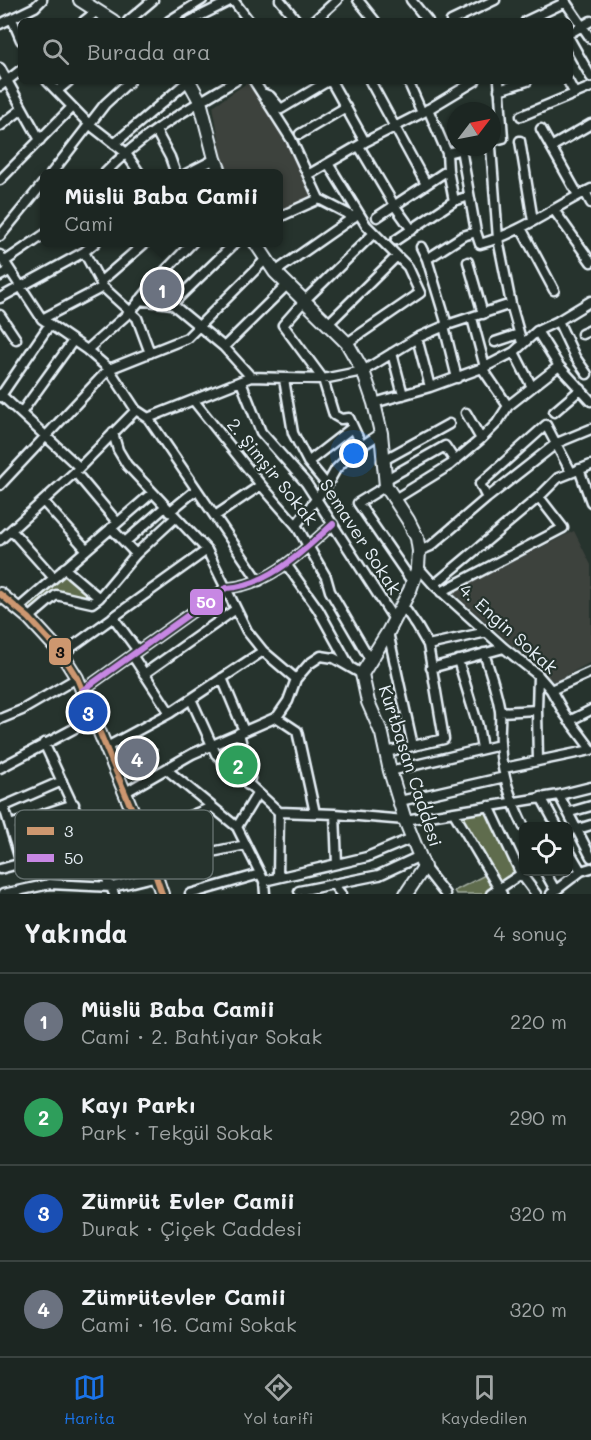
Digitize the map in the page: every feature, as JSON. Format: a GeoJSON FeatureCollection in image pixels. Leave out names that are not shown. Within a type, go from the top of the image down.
{"type":"FeatureCollection","features":[{"type":"Feature","properties":{"kind":"main road"},"geometry":{"type":"LineString","coordinates":[[91,4],[109,18]]}},
{"type":"Feature","properties":{"kind":"main road"},"geometry":{"type":"LineString","coordinates":[[190,84],[200,101],[219,169]]}},
{"type":"Feature","properties":{"kind":"main road","name":"Kurtbasan Caddesi"},"geometry":{"type":"LineString","coordinates":[[257,247],[275,273],[347,343],[363,372],[381,433],[385,483],[417,538],[418,567],[413,583],[403,606],[362,674],[368,702],[382,734],[390,771],[405,820],[422,861],[406,894]]}},
{"type":"Feature","properties":{"kind":"main road"},"geometry":{"type":"LineString","coordinates":[[0,594],[29,618],[62,654],[77,678],[132,810]]}},
{"type":"Feature","properties":{"kind":"main road"},"geometry":{"type":"LineString","coordinates":[[158,879],[162,894]]}},
{"type":"Feature","properties":{"kind":"street"},"geometry":{"type":"LineString","coordinates":[[0,24],[35,7],[42,0]]}},
{"type":"Feature","properties":{"kind":"street"},"geometry":{"type":"LineString","coordinates":[[132,18],[153,0]]}},
{"type":"Feature","properties":{"kind":"street"},"geometry":{"type":"LineString","coordinates":[[174,18],[202,0]]}},
{"type":"Feature","properties":{"kind":"street"},"geometry":{"type":"LineString","coordinates":[[196,18],[233,0],[247,18]]}},
{"type":"Feature","properties":{"kind":"street"},"geometry":{"type":"LineString","coordinates":[[280,0],[295,18]]}},
{"type":"Feature","properties":{"kind":"street"},"geometry":{"type":"LineString","coordinates":[[319,18],[326,3],[337,0]]}},
{"type":"Feature","properties":{"kind":"street"},"geometry":{"type":"LineString","coordinates":[[358,0],[373,18]]}},
{"type":"Feature","properties":{"kind":"street"},"geometry":{"type":"LineString","coordinates":[[411,0],[426,18]]}},
{"type":"Feature","properties":{"kind":"street"},"geometry":{"type":"LineString","coordinates":[[456,18],[481,3],[495,0]]}},
{"type":"Feature","properties":{"kind":"street"},"geometry":{"type":"LineString","coordinates":[[532,18],[565,1],[591,39]]}},
{"type":"Feature","properties":{"kind":"street"},"geometry":{"type":"LineString","coordinates":[[85,18],[91,4]]}},
{"type":"Feature","properties":{"kind":"street"},"geometry":{"type":"LineString","coordinates":[[12,19],[18,33]]}},
{"type":"Feature","properties":{"kind":"street"},"geometry":{"type":"LineString","coordinates":[[573,31],[591,21]]}},
{"type":"Feature","properties":{"kind":"street"},"geometry":{"type":"LineString","coordinates":[[573,45],[591,77]]}},
{"type":"Feature","properties":{"kind":"street"},"geometry":{"type":"LineString","coordinates":[[0,68],[3,83],[40,140]]}},
{"type":"Feature","properties":{"kind":"street"},"geometry":{"type":"LineString","coordinates":[[3,83],[18,72]]}},
{"type":"Feature","properties":{"kind":"street"},"geometry":{"type":"LineString","coordinates":[[51,84],[89,124],[125,152],[137,169]]}},
{"type":"Feature","properties":{"kind":"street"},"geometry":{"type":"LineString","coordinates":[[57,91],[65,84]]}},
{"type":"Feature","properties":{"kind":"street"},"geometry":{"type":"LineString","coordinates":[[55,169],[105,104],[127,84]]}},
{"type":"Feature","properties":{"kind":"street"},"geometry":{"type":"LineString","coordinates":[[114,144],[184,84]]}},
{"type":"Feature","properties":{"kind":"street"},"geometry":{"type":"LineString","coordinates":[[109,169],[125,152],[200,101],[230,84]]}},
{"type":"Feature","properties":{"kind":"street"},"geometry":{"type":"LineString","coordinates":[[256,84],[291,139],[319,199],[356,215]]}},
{"type":"Feature","properties":{"kind":"street"},"geometry":{"type":"LineString","coordinates":[[262,93],[270,96],[281,109],[324,84]]}},
{"type":"Feature","properties":{"kind":"street"},"geometry":{"type":"LineString","coordinates":[[331,84],[346,107],[393,205],[412,230]]}},
{"type":"Feature","properties":{"kind":"street"},"geometry":{"type":"LineString","coordinates":[[372,84],[426,184]]}},
{"type":"Feature","properties":{"kind":"street"},"geometry":{"type":"LineString","coordinates":[[410,84],[447,153]]}},
{"type":"Feature","properties":{"kind":"street"},"geometry":{"type":"LineString","coordinates":[[308,175],[425,111],[468,84]]}},
{"type":"Feature","properties":{"kind":"street"},"geometry":{"type":"LineString","coordinates":[[570,84],[575,94]]}},
{"type":"Feature","properties":{"kind":"street"},"geometry":{"type":"LineString","coordinates":[[499,86],[500,102]]}},
{"type":"Feature","properties":{"kind":"street"},"geometry":{"type":"LineString","coordinates":[[521,116],[591,87]]}},
{"type":"Feature","properties":{"kind":"street"},"geometry":{"type":"LineString","coordinates":[[0,180],[72,107]]}},
{"type":"Feature","properties":{"kind":"street"},"geometry":{"type":"LineString","coordinates":[[300,134],[346,107]]}},
{"type":"Feature","properties":{"kind":"street"},"geometry":{"type":"LineString","coordinates":[[0,126],[22,109]]}},
{"type":"Feature","properties":{"kind":"street"},"geometry":{"type":"LineString","coordinates":[[501,112],[503,138],[501,139]]}},
{"type":"Feature","properties":{"kind":"street"},"geometry":{"type":"LineString","coordinates":[[551,147],[591,124]]}},
{"type":"Feature","properties":{"kind":"street"},"geometry":{"type":"LineString","coordinates":[[541,129],[591,203]]}},
{"type":"Feature","properties":{"kind":"street"},"geometry":{"type":"LineString","coordinates":[[156,131],[174,169]]}},
{"type":"Feature","properties":{"kind":"street"},"geometry":{"type":"LineString","coordinates":[[520,141],[533,221]]}},
{"type":"Feature","properties":{"kind":"street"},"geometry":{"type":"LineString","coordinates":[[447,156],[454,201]]}},
{"type":"Feature","properties":{"kind":"street"},"geometry":{"type":"LineString","coordinates":[[466,156],[469,196],[480,244],[498,239],[521,228],[585,192]]}},
{"type":"Feature","properties":{"kind":"street"},"geometry":{"type":"LineString","coordinates":[[374,403],[484,368],[514,352],[521,338],[511,304],[498,239],[492,156]]}},
{"type":"Feature","properties":{"kind":"street"},"geometry":{"type":"LineString","coordinates":[[196,169],[215,159]]}},
{"type":"Feature","properties":{"kind":"street"},"geometry":{"type":"LineString","coordinates":[[329,165],[356,215],[408,267],[420,293],[347,343]]}},
{"type":"Feature","properties":{"kind":"street"},"geometry":{"type":"LineString","coordinates":[[377,217],[448,170]]}},
{"type":"Feature","properties":{"kind":"street"},"geometry":{"type":"LineString","coordinates":[[0,236],[40,187]]}},
{"type":"Feature","properties":{"kind":"street"},"geometry":{"type":"LineString","coordinates":[[396,240],[454,201],[469,196]]}},
{"type":"Feature","properties":{"kind":"street"},"geometry":{"type":"LineString","coordinates":[[283,215],[319,199]]}},
{"type":"Feature","properties":{"kind":"street"},"geometry":{"type":"LineString","coordinates":[[554,210],[591,262]]}},
{"type":"Feature","properties":{"kind":"street"},"geometry":{"type":"LineString","coordinates":[[275,273],[356,215]]}},
{"type":"Feature","properties":{"kind":"street"},"geometry":{"type":"LineString","coordinates":[[521,228],[554,290]]}},
{"type":"Feature","properties":{"kind":"street"},"geometry":{"type":"LineString","coordinates":[[427,259],[463,236],[476,232]]}},
{"type":"Feature","properties":{"kind":"street"},"geometry":{"type":"LineString","coordinates":[[362,446],[349,417],[341,419],[334,415],[323,379],[284,326],[305,300],[374,233]]}},
{"type":"Feature","properties":{"kind":"street"},"geometry":{"type":"LineString","coordinates":[[40,237],[1,260],[42,319],[87,350],[109,369],[136,410],[148,418],[259,581]]}},
{"type":"Feature","properties":{"kind":"street"},"geometry":{"type":"LineString","coordinates":[[0,298],[91,247]]}},
{"type":"Feature","properties":{"kind":"street"},"geometry":{"type":"LineString","coordinates":[[42,319],[102,284],[142,247]]}},
{"type":"Feature","properties":{"kind":"street"},"geometry":{"type":"LineString","coordinates":[[87,350],[131,311],[189,247]]}},
{"type":"Feature","properties":{"kind":"street"},"geometry":{"type":"LineString","coordinates":[[172,304],[232,247]]}},
{"type":"Feature","properties":{"kind":"street"},"geometry":{"type":"LineString","coordinates":[[421,247],[427,259],[446,326],[458,378]]}},
{"type":"Feature","properties":{"kind":"street"},"geometry":{"type":"LineString","coordinates":[[84,252],[102,284],[137,318],[150,353]]}},
{"type":"Feature","properties":{"kind":"street"},"geometry":{"type":"LineString","coordinates":[[329,323],[397,256]]}},
{"type":"Feature","properties":{"kind":"street"},"geometry":{"type":"LineString","coordinates":[[0,485],[109,369],[187,338],[265,260]]}},
{"type":"Feature","properties":{"kind":"street"},"geometry":{"type":"LineString","coordinates":[[468,262],[483,314]]}},
{"type":"Feature","properties":{"kind":"street"},"geometry":{"type":"LineString","coordinates":[[0,276],[9,271]]}},
{"type":"Feature","properties":{"kind":"street"},"geometry":{"type":"LineString","coordinates":[[224,347],[287,285]]}},
{"type":"Feature","properties":{"kind":"street"},"geometry":{"type":"LineString","coordinates":[[139,300],[172,304],[224,347],[251,377]]}},
{"type":"Feature","properties":{"kind":"street"},"geometry":{"type":"LineString","coordinates":[[495,342],[521,338],[558,321],[591,301]]}},
{"type":"Feature","properties":{"kind":"street"},"geometry":{"type":"LineString","coordinates":[[148,418],[251,377],[323,379],[363,372],[417,338],[511,304]]}},
{"type":"Feature","properties":{"kind":"street"},"geometry":{"type":"LineString","coordinates":[[0,315],[16,339]]}},
{"type":"Feature","properties":{"kind":"street"},"geometry":{"type":"LineString","coordinates":[[472,318],[484,368],[508,406]]}},
{"type":"Feature","properties":{"kind":"street"},"geometry":{"type":"LineString","coordinates":[[558,321],[575,357],[589,372],[572,381]]}},
{"type":"Feature","properties":{"kind":"street"},"geometry":{"type":"LineString","coordinates":[[50,324],[0,395],[46,435],[77,469],[125,542],[136,554]]}},
{"type":"Feature","properties":{"kind":"street"},"geometry":{"type":"LineString","coordinates":[[582,334],[591,330]]}},
{"type":"Feature","properties":{"kind":"street"},"geometry":{"type":"LineString","coordinates":[[537,331],[559,366],[591,401]]}},
{"type":"Feature","properties":{"kind":"street"},"geometry":{"type":"LineString","coordinates":[[417,338],[430,387]]}},
{"type":"Feature","properties":{"kind":"street"},"geometry":{"type":"LineString","coordinates":[[21,413],[73,340]]}},
{"type":"Feature","properties":{"kind":"street"},"geometry":{"type":"LineString","coordinates":[[514,352],[532,387]]}},
{"type":"Feature","properties":{"kind":"street"},"geometry":{"type":"LineString","coordinates":[[392,353],[403,395]]}},
{"type":"Feature","properties":{"kind":"street"},"geometry":{"type":"LineString","coordinates":[[395,499],[455,461],[481,439],[508,406],[559,366]]}},
{"type":"Feature","properties":{"kind":"street"},"geometry":{"type":"LineString","coordinates":[[284,379],[293,433],[308,462],[327,485]]}},
{"type":"Feature","properties":{"kind":"street","name":"Semaver Sokak"},"geometry":{"type":"LineString","coordinates":[[242,382],[261,432],[306,483],[333,524],[391,627]]}},
{"type":"Feature","properties":{"kind":"street"},"geometry":{"type":"LineString","coordinates":[[554,412],[580,389]]}},
{"type":"Feature","properties":{"kind":"street","name":"2. Şimşir Sokak"},"geometry":{"type":"LineString","coordinates":[[194,401],[296,525],[326,577],[330,591],[371,661]]}},
{"type":"Feature","properties":{"kind":"street"},"geometry":{"type":"LineString","coordinates":[[0,540],[77,469],[136,410]]}},
{"type":"Feature","properties":{"kind":"street"},"geometry":{"type":"LineString","coordinates":[[466,413],[481,439]]}},
{"type":"Feature","properties":{"kind":"street"},"geometry":{"type":"LineString","coordinates":[[382,461],[449,424]]}},
{"type":"Feature","properties":{"kind":"street"},"geometry":{"type":"LineString","coordinates":[[488,498],[480,484],[546,425],[575,470],[591,502]]}},
{"type":"Feature","properties":{"kind":"street"},"geometry":{"type":"LineString","coordinates":[[308,462],[353,427]]}},
{"type":"Feature","properties":{"kind":"street"},"geometry":{"type":"LineString","coordinates":[[419,551],[431,546],[557,442],[591,429]]}},
{"type":"Feature","properties":{"kind":"street"},"geometry":{"type":"LineString","coordinates":[[113,433],[118,450],[127,465],[207,550],[247,632],[263,651],[296,679]]}},
{"type":"Feature","properties":{"kind":"street"},"geometry":{"type":"LineString","coordinates":[[296,525],[327,485],[336,469],[381,433]]}},
{"type":"Feature","properties":{"kind":"street"},"geometry":{"type":"LineString","coordinates":[[413,583],[358,503],[385,483],[445,446],[455,461]]}},
{"type":"Feature","properties":{"kind":"street"},"geometry":{"type":"LineString","coordinates":[[434,585],[558,478],[591,465]]}},
{"type":"Feature","properties":{"kind":"street"},"geometry":{"type":"LineString","coordinates":[[215,516],[261,485]]}},
{"type":"Feature","properties":{"kind":"street"},"geometry":{"type":"LineString","coordinates":[[125,542],[170,512],[196,490]]}},
{"type":"Feature","properties":{"kind":"street"},"geometry":{"type":"LineString","coordinates":[[18,609],[152,493]]}},
{"type":"Feature","properties":{"kind":"street"},"geometry":{"type":"LineString","coordinates":[[441,592],[563,528],[538,497]]}},
{"type":"Feature","properties":{"kind":"street"},"geometry":{"type":"LineString","coordinates":[[43,501],[86,549]]}},
{"type":"Feature","properties":{"kind":"street"},"geometry":{"type":"LineString","coordinates":[[56,595],[92,603],[99,598],[170,512]]}},
{"type":"Feature","properties":{"kind":"street"},"geometry":{"type":"LineString","coordinates":[[83,690],[226,588],[241,587],[259,581],[286,564],[333,524]]}},
{"type":"Feature","properties":{"kind":"street"},"geometry":{"type":"LineString","coordinates":[[11,530],[50,580],[56,595]]}},
{"type":"Feature","properties":{"kind":"street"},"geometry":{"type":"LineString","coordinates":[[62,654],[207,550]]}},
{"type":"Feature","properties":{"kind":"street"},"geometry":{"type":"LineString","coordinates":[[286,564],[318,609],[350,668]]}},
{"type":"Feature","properties":{"kind":"street","name":"4. Engin Sokak"},"geometry":{"type":"LineString","coordinates":[[418,567],[441,592],[538,675],[551,690],[569,721],[591,750]]}},
{"type":"Feature","properties":{"kind":"street"},"geometry":{"type":"LineString","coordinates":[[64,568],[99,598]]}},
{"type":"Feature","properties":{"kind":"street"},"geometry":{"type":"LineString","coordinates":[[29,618],[56,595]]}},
{"type":"Feature","properties":{"kind":"street"},"geometry":{"type":"LineString","coordinates":[[386,752],[444,739],[428,645],[403,606]]}},
{"type":"Feature","properties":{"kind":"street"},"geometry":{"type":"LineString","coordinates":[[144,674],[236,609]]}},
{"type":"Feature","properties":{"kind":"street"},"geometry":{"type":"LineString","coordinates":[[113,617],[135,653],[144,674],[170,713]]}},
{"type":"Feature","properties":{"kind":"street"},"geometry":{"type":"LineString","coordinates":[[391,627],[413,746]]}},
{"type":"Feature","properties":{"kind":"street"},"geometry":{"type":"LineString","coordinates":[[428,645],[487,632]]}},
{"type":"Feature","properties":{"kind":"street"},"geometry":{"type":"LineString","coordinates":[[431,668],[504,648]]}},
{"type":"Feature","properties":{"kind":"street"},"geometry":{"type":"LineString","coordinates":[[105,748],[170,713],[263,651]]}},
{"type":"Feature","properties":{"kind":"street"},"geometry":{"type":"LineString","coordinates":[[484,653],[500,712],[500,745],[504,773],[511,802],[521,822]]}},
{"type":"Feature","properties":{"kind":"street"},"geometry":{"type":"LineString","coordinates":[[124,792],[211,745],[276,717],[288,701],[296,679],[309,664],[321,656],[334,658],[362,674]]}},
{"type":"Feature","properties":{"kind":"street"},"geometry":{"type":"LineString","coordinates":[[458,660],[483,748]]}},
{"type":"Feature","properties":{"kind":"street"},"geometry":{"type":"LineString","coordinates":[[551,690],[591,672]]}},
{"type":"Feature","properties":{"kind":"street"},"geometry":{"type":"LineString","coordinates":[[538,675],[538,761]]}},
{"type":"Feature","properties":{"kind":"street"},"geometry":{"type":"LineString","coordinates":[[0,719],[22,710],[77,678]]}},
{"type":"Feature","properties":{"kind":"street"},"geometry":{"type":"LineString","coordinates":[[222,678],[242,732],[250,778],[248,785]]}},
{"type":"Feature","properties":{"kind":"street"},"geometry":{"type":"LineString","coordinates":[[191,699],[216,754],[279,812],[335,813],[405,820],[559,795],[591,787]]}},
{"type":"Feature","properties":{"kind":"street"},"geometry":{"type":"LineString","coordinates":[[500,712],[537,710]]}},
{"type":"Feature","properties":{"kind":"street"},"geometry":{"type":"LineString","coordinates":[[569,721],[591,710]]}},
{"type":"Feature","properties":{"kind":"street"},"geometry":{"type":"LineString","coordinates":[[276,717],[297,731],[315,813]]}},
{"type":"Feature","properties":{"kind":"street"},"geometry":{"type":"LineString","coordinates":[[0,768],[94,718]]}},
{"type":"Feature","properties":{"kind":"street"},"geometry":{"type":"LineString","coordinates":[[44,743],[77,810]]}},
{"type":"Feature","properties":{"kind":"street"},"geometry":{"type":"LineString","coordinates":[[390,771],[500,745]]}},
{"type":"Feature","properties":{"kind":"street"},"geometry":{"type":"LineString","coordinates":[[400,801],[504,773],[538,761],[591,750]]}},
{"type":"Feature","properties":{"kind":"street"},"geometry":{"type":"LineString","coordinates":[[166,769],[237,827],[262,877],[265,894]]}},
{"type":"Feature","properties":{"kind":"street"},"geometry":{"type":"LineString","coordinates":[[15,842],[2,807],[62,781]]}},
{"type":"Feature","properties":{"kind":"street"},"geometry":{"type":"LineString","coordinates":[[237,827],[257,794]]}},
{"type":"Feature","properties":{"kind":"street"},"geometry":{"type":"LineString","coordinates":[[559,795],[570,812],[591,856]]}},
{"type":"Feature","properties":{"kind":"street"},"geometry":{"type":"LineString","coordinates":[[541,797],[555,822]]}},
{"type":"Feature","properties":{"kind":"street"},"geometry":{"type":"LineString","coordinates":[[56,810],[74,804]]}},
{"type":"Feature","properties":{"kind":"street"},"geometry":{"type":"LineString","coordinates":[[489,806],[519,870]]}},
{"type":"Feature","properties":{"kind":"street"},"geometry":{"type":"LineString","coordinates":[[570,812],[591,806]]}},
{"type":"Feature","properties":{"kind":"street"},"geometry":{"type":"LineString","coordinates":[[203,810],[212,807]]}},
{"type":"Feature","properties":{"kind":"street"},"geometry":{"type":"LineString","coordinates":[[278,877],[279,812]]}},
{"type":"Feature","properties":{"kind":"street"},"geometry":{"type":"LineString","coordinates":[[335,813],[337,864]]}},
{"type":"Feature","properties":{"kind":"street"},"geometry":{"type":"LineString","coordinates":[[454,813],[497,892],[519,876]]}},
{"type":"Feature","properties":{"kind":"street"},"geometry":{"type":"LineString","coordinates":[[10,825],[15,823]]}},
{"type":"Feature","properties":{"kind":"street"},"geometry":{"type":"LineString","coordinates":[[578,829],[591,825]]}},
{"type":"Feature","properties":{"kind":"street"},"geometry":{"type":"LineString","coordinates":[[190,894],[262,877],[278,877],[367,857],[412,838]]}},
{"type":"Feature","properties":{"kind":"street"},"geometry":{"type":"LineString","coordinates":[[213,854],[246,845]]}},
{"type":"Feature","properties":{"kind":"street"},"geometry":{"type":"LineString","coordinates":[[573,857],[581,871]]}},
{"type":"Feature","properties":{"kind":"street"},"geometry":{"type":"LineString","coordinates":[[296,873],[299,892],[379,875],[422,861],[445,894]]}},
{"type":"Feature","properties":{"kind":"street"},"geometry":{"type":"LineString","coordinates":[[0,869],[15,865]]}},
{"type":"Feature","properties":{"kind":"street"},"geometry":{"type":"LineString","coordinates":[[547,876],[553,892],[581,871],[591,868]]}},
{"type":"Feature","properties":{"kind":"street"},"geometry":{"type":"LineString","coordinates":[[522,876],[536,894]]}},
{"type":"Feature","properties":{"kind":"street"},"geometry":{"type":"LineString","coordinates":[[3,894],[50,884],[113,890],[136,879]]}},
{"type":"Feature","properties":{"kind":"street"},"geometry":{"type":"LineString","coordinates":[[333,884],[340,894]]}},
{"type":"Feature","properties":{"kind":"shaded area"},"geometry":{"type":"Polygon","coordinates":[[[246,84],[252,84],[314,196],[283,212],[283,169],[227,169],[223,161],[213,106],[246,84]]]}},
{"type":"Feature","properties":{"kind":"shaded area"},"geometry":{"type":"Polygon","coordinates":[[[574,531],[591,565],[591,662],[554,682],[452,592],[574,531]]]}},
{"type":"Feature","properties":{"kind":"green space"},"geometry":{"type":"Polygon","coordinates":[[[64,571],[94,598],[89,600],[57,590],[32,610],[28,609],[26,606],[64,571]]]}},
{"type":"Feature","properties":{"kind":"green space"},"geometry":{"type":"Polygon","coordinates":[[[237,738],[247,778],[217,751],[219,746],[237,738]]]}},
{"type":"Feature","properties":{"kind":"green space"},"geometry":{"type":"Polygon","coordinates":[[[486,810],[517,873],[499,884],[460,815],[486,810]]]}},
{"type":"Feature","properties":{"kind":"green space"},"geometry":{"type":"Polygon","coordinates":[[[485,875],[493,889],[485,894],[456,894],[454,891],[485,875]]]}},
{"type":"Feature","properties":{"kind":"building"},"geometry":{"type":"Polygon","coordinates":[[[142,739],[157,750],[152,756],[157,760],[143,775],[120,759],[131,742],[137,746],[142,739]]]}},
{"type":"Feature","properties":{"kind":"transit line","name":"50"},"geometry":{"type":"LineString","coordinates":[[83,690],[226,588],[242,586],[271,574],[310,545],[333,524]]}},
{"type":"Feature","properties":{"kind":"transit line","name":"3"},"geometry":{"type":"LineString","coordinates":[[0,594],[29,618],[62,654],[77,678],[132,810]]}},
{"type":"Feature","properties":{"kind":"transit line","name":"3"},"geometry":{"type":"LineString","coordinates":[[157,879],[162,894]]}},
{"type":"Feature","properties":{"kind":"place","name":"Müslü Baba Camii"},"geometry":{"type":"Point","coordinates":[162,289]}},
{"type":"Feature","properties":{"kind":"place","name":"Zümrüt Evler Camii"},"geometry":{"type":"Point","coordinates":[88,712]}},
{"type":"Feature","properties":{"kind":"place","name":"Zümrütevler Camii"},"geometry":{"type":"Point","coordinates":[137,758]}},
{"type":"Feature","properties":{"kind":"place","name":"Kayı Parkı"},"geometry":{"type":"Point","coordinates":[238,765]}}]}
